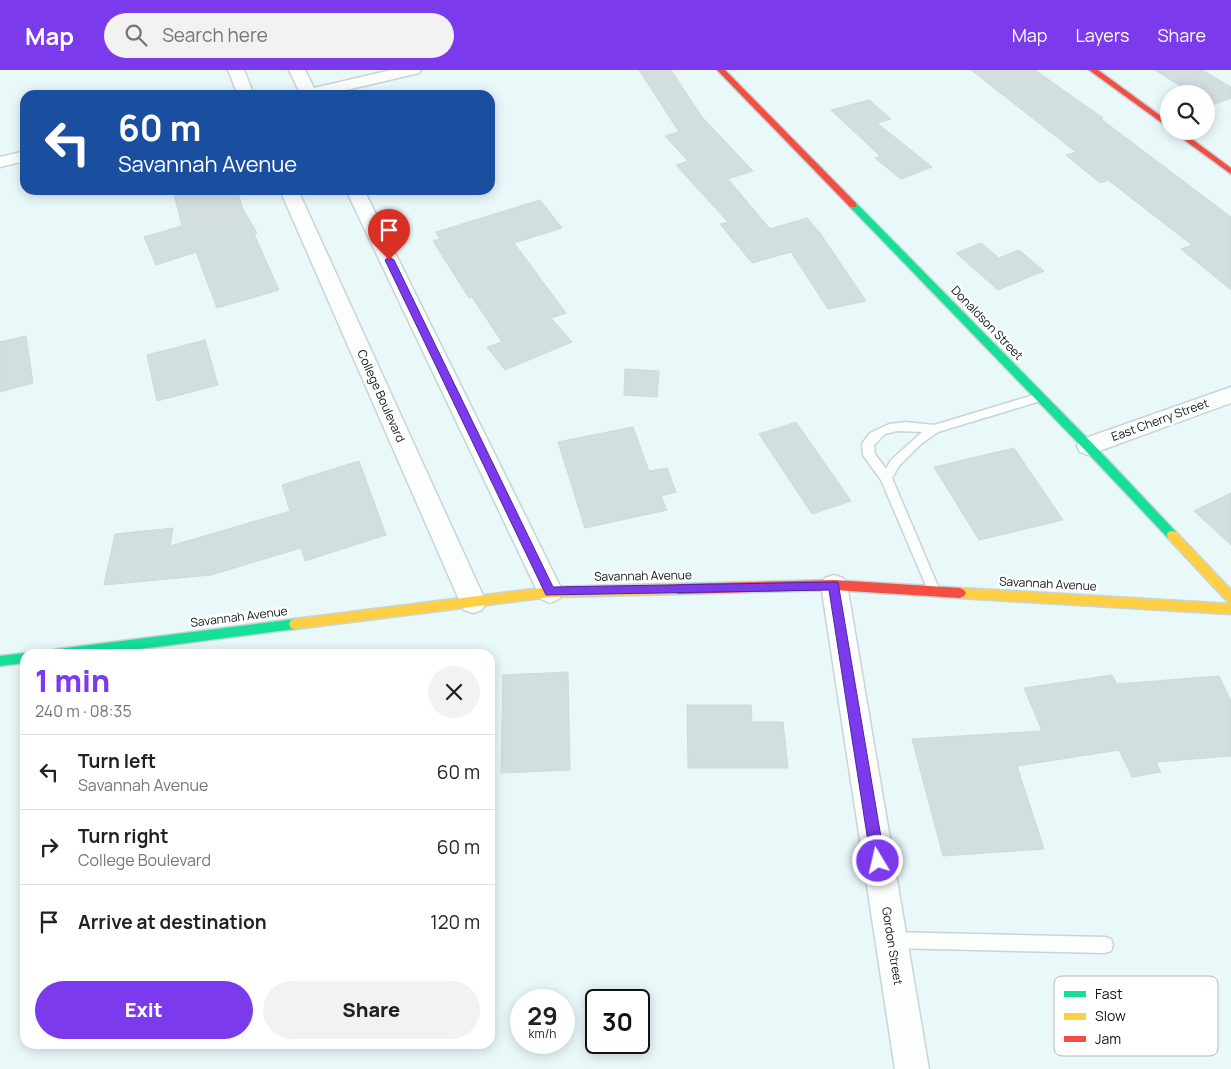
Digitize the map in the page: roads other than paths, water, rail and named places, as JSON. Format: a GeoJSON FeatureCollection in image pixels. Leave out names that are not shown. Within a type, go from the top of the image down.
{"type":"FeatureCollection","features":[{"type":"Feature","properties":{"kind":"street"},"geometry":{"type":"LineString","coordinates":[[236,70],[244,90]]}},
{"type":"Feature","properties":{"kind":"street"},"geometry":{"type":"LineString","coordinates":[[297,70],[305,90]]}},
{"type":"Feature","properties":{"kind":"street"},"geometry":{"type":"LineString","coordinates":[[328,90],[412,70]]}},
{"type":"Feature","properties":{"kind":"street","name":"Donaldson Street"},"geometry":{"type":"LineString","coordinates":[[721,70],[1088,446],[1231,598]]}},
{"type":"Feature","properties":{"kind":"street"},"geometry":{"type":"LineString","coordinates":[[1093,70],[1160,119]]}},
{"type":"Feature","properties":{"kind":"street"},"geometry":{"type":"LineString","coordinates":[[1188,140],[1231,172]]}},
{"type":"Feature","properties":{"kind":"street"},"geometry":{"type":"LineString","coordinates":[[0,162],[20,157]]}},
{"type":"Feature","properties":{"kind":"street","name":"College Boulevard"},"geometry":{"type":"LineString","coordinates":[[291,195],[473,602]]}},
{"type":"Feature","properties":{"kind":"street"},"geometry":{"type":"LineString","coordinates":[[357,195],[550,592]]}},
{"type":"Feature","properties":{"kind":"street","name":"East Cherry Street"},"geometry":{"type":"LineString","coordinates":[[1088,446],[1231,395]]}},
{"type":"Feature","properties":{"kind":"street","name":"Savannah Avenue"},"geometry":{"type":"LineString","coordinates":[[98,649],[550,592],[834,585],[1231,609]]}},
{"type":"Feature","properties":{"kind":"street","name":"Gordon Street"},"geometry":{"type":"LineString","coordinates":[[834,585],[912,1069]]}},
{"type":"Feature","properties":{"kind":"street"},"geometry":{"type":"LineString","coordinates":[[0,661],[20,659]]}},
{"type":"Feature","properties":{"kind":"lane"},"geometry":{"type":"LineString","coordinates":[[886,478],[894,462],[916,441],[934,429],[1040,397]]}},
{"type":"Feature","properties":{"kind":"lane"},"geometry":{"type":"LineString","coordinates":[[934,429],[898,426],[883,429],[874,435],[868,444],[870,455],[886,478],[934,591]]}},
{"type":"Feature","properties":{"kind":"lane"},"geometry":{"type":"LineString","coordinates":[[891,940],[1105,945]]}}]}
